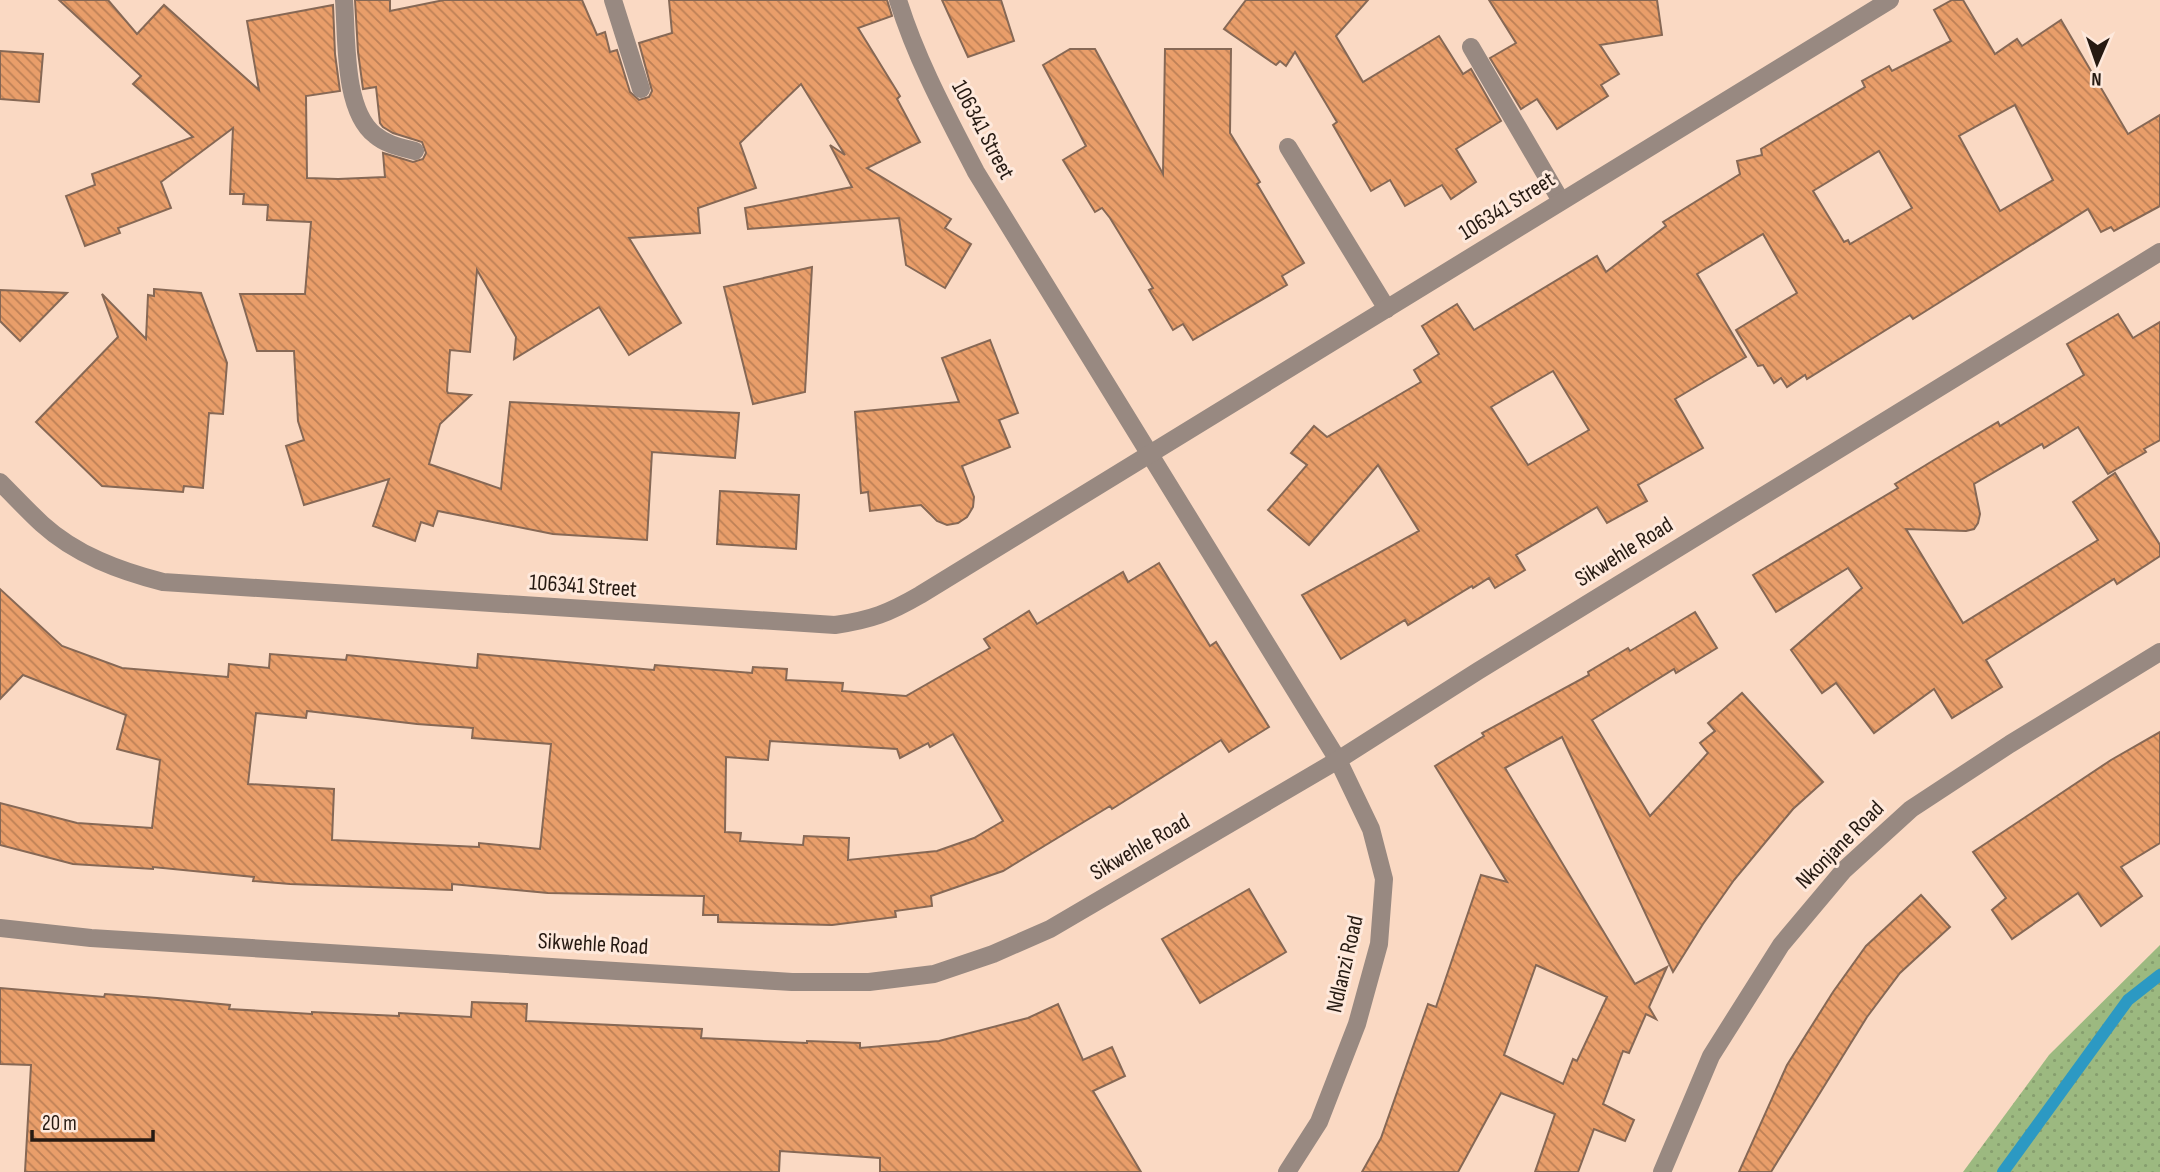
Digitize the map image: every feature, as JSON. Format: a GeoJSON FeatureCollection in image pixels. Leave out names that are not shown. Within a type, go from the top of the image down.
{"type":"FeatureCollection","features":[{"type":"Feature","properties":{"kind":"street"},"geometry":{"type":"LineString","coordinates":[[344,0],[353,93],[362,122],[374,135],[392,146],[415,150]]}},
{"type":"Feature","properties":{"kind":"street"},"geometry":{"type":"LineString","coordinates":[[613,0],[641,89]]}},
{"type":"Feature","properties":{"kind":"street","name":"106341 Street"},"geometry":{"type":"LineString","coordinates":[[898,0],[911,40],[976,172],[1338,760]]}},
{"type":"Feature","properties":{"kind":"street","name":"106341 Street"},"geometry":{"type":"LineString","coordinates":[[0,482],[44,526],[84,553],[124,572],[163,582],[835,625],[866,621],[891,611],[1150,454],[1889,0]]}},
{"type":"Feature","properties":{"kind":"street"},"geometry":{"type":"LineString","coordinates":[[1471,47],[1560,201]]}},
{"type":"Feature","properties":{"kind":"street"},"geometry":{"type":"LineString","coordinates":[[1289,147],[1387,309]]}},
{"type":"Feature","properties":{"kind":"street","name":"Sikwehle Road"},"geometry":{"type":"LineString","coordinates":[[0,928],[91,938],[792,982],[870,982],[934,974],[993,954],[1051,929],[1338,760],[1489,664],[2160,252]]}},
{"type":"Feature","properties":{"kind":"street","name":"Nkonjane Road"},"geometry":{"type":"LineString","coordinates":[[1662,1172],[1711,1056],[1781,946],[1844,870],[1911,809],[2010,744],[2160,652]]}},
{"type":"Feature","properties":{"kind":"street","name":"Ndlanzi Road"},"geometry":{"type":"LineString","coordinates":[[1287,1172],[1319,1122],[1357,1024],[1380,944],[1384,879],[1371,829],[1338,760]]}},
{"type":"Feature","properties":{"kind":"green space"},"geometry":{"type":"Polygon","coordinates":[[[2160,945],[2160,1172],[1963,1172],[2049,1055],[2160,945]]]}},
{"type":"Feature","properties":{"kind":"building"},"geometry":{"type":"Polygon","coordinates":[[[59,0],[108,0],[137,34],[164,5],[259,90],[247,21],[333,5],[340,91],[306,96],[307,178],[338,179],[385,177],[383,153],[413,162],[423,159],[426,153],[422,142],[383,127],[380,123],[376,87],[363,89],[355,0],[390,0],[390,11],[444,0],[582,0],[597,35],[605,32],[610,52],[617,50],[630,92],[639,100],[649,97],[652,91],[639,43],[672,33],[669,0],[887,0],[892,16],[858,28],[900,96],[897,99],[920,142],[867,168],[951,219],[945,228],[971,244],[945,288],[906,265],[899,218],[748,229],[745,208],[852,187],[830,145],[845,155],[801,84],[740,143],[756,188],[698,208],[700,233],[629,238],[681,323],[629,355],[599,307],[514,359],[516,337],[477,270],[470,352],[450,350],[447,391],[471,395],[440,424],[429,464],[501,489],[510,402],[739,413],[735,458],[652,452],[647,540],[553,534],[438,511],[433,526],[421,522],[415,541],[373,526],[389,479],[304,505],[286,446],[304,440],[298,421],[294,351],[257,351],[240,294],[305,294],[311,222],[267,220],[268,205],[243,204],[244,194],[230,194],[233,128],[161,182],[171,208],[118,228],[120,233],[85,246],[66,196],[95,185],[92,174],[193,137],[133,84],[141,76],[59,0]]]}},
{"type":"Feature","properties":{"kind":"building"},"geometry":{"type":"Polygon","coordinates":[[[942,0],[1001,0],[1014,41],[968,57],[942,0]]]}},
{"type":"Feature","properties":{"kind":"building"},"geometry":{"type":"Polygon","coordinates":[[[1246,0],[1368,0],[1336,36],[1363,82],[1439,36],[1463,74],[1471,69],[1501,121],[1456,149],[1476,182],[1451,199],[1442,185],[1405,206],[1390,180],[1371,191],[1333,125],[1337,122],[1295,52],[1286,66],[1280,61],[1276,65],[1224,29],[1246,0]]]}},
{"type":"Feature","properties":{"kind":"building"},"geometry":{"type":"Polygon","coordinates":[[[1489,0],[1657,0],[1662,35],[1600,45],[1619,74],[1601,85],[1608,96],[1557,129],[1537,99],[1521,109],[1490,58],[1516,43],[1489,0]]]}},
{"type":"Feature","properties":{"kind":"building"},"geometry":{"type":"Polygon","coordinates":[[[1952,0],[1963,0],[1995,54],[2017,39],[2022,46],[2061,20],[2128,134],[2160,115],[2160,206],[2114,231],[2111,227],[2101,232],[2088,209],[1913,319],[1910,315],[1807,379],[1805,375],[1787,387],[1781,378],[1774,383],[1763,365],[1758,366],[1736,330],[1797,293],[1763,234],[1697,274],[1746,357],[1675,399],[1703,448],[1638,485],[1647,501],[1607,523],[1597,507],[1516,555],[1525,570],[1495,588],[1489,578],[1408,625],[1405,620],[1341,659],[1302,595],[1419,531],[1378,465],[1309,545],[1268,510],[1307,465],[1291,453],[1314,426],[1327,437],[1421,382],[1414,370],[1439,354],[1422,326],[1457,304],[1474,330],[1597,256],[1606,272],[1666,226],[1663,222],[1740,174],[1737,161],[1762,155],[1761,149],[1865,87],[1862,81],[1889,66],[1892,71],[1951,41],[1934,10],[1952,0]],[[2015,105],[1959,136],[2000,211],[2053,180],[2015,105]],[[1879,151],[1813,191],[1844,242],[1848,240],[1850,244],[1912,208],[1879,151]],[[1553,371],[1491,407],[1528,465],[1589,430],[1553,371]]]}},
{"type":"Feature","properties":{"kind":"building"},"geometry":{"type":"Polygon","coordinates":[[[1070,49],[1095,49],[1163,174],[1165,49],[1231,49],[1230,133],[1304,263],[1282,276],[1287,285],[1193,340],[1183,324],[1173,330],[1149,290],[1153,288],[1110,218],[1102,208],[1095,212],[1063,160],[1086,146],[1043,65],[1070,49]]]}},
{"type":"Feature","properties":{"kind":"building"},"geometry":{"type":"Polygon","coordinates":[[[0,51],[43,54],[39,102],[0,99],[0,51]]]}},
{"type":"Feature","properties":{"kind":"building"},"geometry":{"type":"Polygon","coordinates":[[[812,267],[805,392],[753,404],[724,287],[812,267]]]}},
{"type":"Feature","properties":{"kind":"building"},"geometry":{"type":"Polygon","coordinates":[[[154,289],[201,293],[227,363],[223,414],[209,413],[203,488],[184,486],[183,492],[102,486],[36,422],[118,337],[102,294],[146,339],[148,295],[154,296],[154,289]]]}},
{"type":"Feature","properties":{"kind":"building"},"geometry":{"type":"Polygon","coordinates":[[[0,290],[67,293],[20,341],[0,321],[0,290]]]}},
{"type":"Feature","properties":{"kind":"building"},"geometry":{"type":"Polygon","coordinates":[[[2118,314],[2133,338],[2160,322],[2160,440],[2144,449],[2146,452],[2108,474],[2078,427],[2044,448],[2042,444],[1974,484],[1980,514],[1974,529],[1906,529],[1963,623],[2098,540],[2073,502],[2115,473],[2160,545],[2160,556],[2117,584],[2114,579],[1986,660],[2002,687],[1952,718],[1934,689],[1874,733],[1836,683],[1822,693],[1791,650],[1862,588],[1848,568],[1776,612],[1753,575],[1898,488],[1895,484],[1934,460],[1998,422],[2000,426],[2084,375],[2067,344],[2118,314]]]}},
{"type":"Feature","properties":{"kind":"building"},"geometry":{"type":"Polygon","coordinates":[[[990,340],[1018,413],[999,420],[1010,447],[962,466],[974,497],[973,507],[967,517],[958,523],[947,525],[937,521],[921,505],[870,511],[868,492],[861,493],[855,412],[959,402],[942,358],[990,340]]]}},
{"type":"Feature","properties":{"kind":"building"},"geometry":{"type":"Polygon","coordinates":[[[720,491],[799,495],[796,549],[717,544],[720,491]]]}},
{"type":"Feature","properties":{"kind":"building"},"geometry":{"type":"Polygon","coordinates":[[[1159,563],[1210,646],[1216,642],[1269,727],[1229,752],[1221,740],[1112,809],[1110,806],[1003,871],[931,896],[932,906],[895,911],[896,917],[832,925],[718,922],[718,915],[703,915],[704,896],[548,893],[452,884],[452,890],[290,884],[253,881],[254,877],[153,867],[73,864],[0,845],[0,803],[77,823],[152,828],[160,760],[117,749],[126,715],[23,675],[0,699],[0,589],[62,646],[122,668],[228,677],[229,664],[269,668],[270,654],[346,660],[347,655],[477,668],[478,654],[654,670],[655,665],[752,673],[753,667],[787,669],[786,680],[843,683],[842,691],[906,696],[990,648],[984,639],[1029,611],[1037,624],[1123,572],[1128,582],[1159,563]],[[307,711],[306,718],[256,713],[248,784],[334,789],[332,840],[479,847],[479,843],[540,849],[551,744],[472,738],[473,728],[307,711]],[[953,734],[930,747],[928,743],[900,758],[897,749],[770,741],[768,760],[726,757],[725,832],[741,833],[740,841],[803,845],[804,836],[849,838],[848,860],[937,851],[974,838],[1003,821],[953,734]]]}},
{"type":"Feature","properties":{"kind":"building"},"geometry":{"type":"Polygon","coordinates":[[[1695,612],[1717,648],[1676,673],[1674,669],[1592,720],[1650,816],[1708,753],[1700,743],[1715,731],[1708,723],[1742,693],[1823,782],[1793,809],[1734,880],[1673,972],[1562,737],[1505,768],[1635,984],[1667,967],[1649,1007],[1656,1019],[1646,1014],[1629,1053],[1623,1051],[1603,1104],[1634,1120],[1625,1141],[1594,1129],[1578,1172],[1535,1172],[1555,1114],[1501,1093],[1458,1172],[1362,1172],[1381,1138],[1428,1004],[1436,1007],[1481,875],[1507,882],[1435,766],[1484,736],[1482,733],[1589,675],[1588,672],[1628,648],[1630,651],[1695,612]],[[1536,965],[1504,1055],[1563,1084],[1573,1059],[1577,1061],[1607,997],[1536,965]]]}},
{"type":"Feature","properties":{"kind":"building"},"geometry":{"type":"Polygon","coordinates":[[[2160,732],[2160,843],[2121,867],[2142,896],[2101,926],[2078,893],[2012,939],[1992,910],[2006,898],[1973,852],[2111,760],[2160,732]]]}},
{"type":"Feature","properties":{"kind":"building"},"geometry":{"type":"Polygon","coordinates":[[[1249,889],[1286,952],[1200,1003],[1162,939],[1249,889]]]}},
{"type":"Feature","properties":{"kind":"building"},"geometry":{"type":"Polygon","coordinates":[[[1921,895],[1950,927],[1900,973],[1867,1017],[1771,1172],[1739,1172],[1787,1065],[1833,992],[1866,946],[1921,895]]]}},
{"type":"Feature","properties":{"kind":"building"},"geometry":{"type":"Polygon","coordinates":[[[0,988],[104,997],[105,994],[157,998],[230,1005],[229,1009],[312,1014],[399,1016],[399,1013],[471,1017],[472,1002],[527,1004],[526,1021],[702,1029],[701,1038],[860,1043],[860,1048],[939,1041],[1028,1018],[1058,1004],[1083,1060],[1112,1047],[1125,1076],[1093,1091],[1141,1172],[880,1172],[880,1158],[780,1151],[779,1172],[25,1172],[31,1065],[0,1064],[0,988]]]}},
{"type":"Feature","properties":{"kind":"waterway"},"geometry":{"type":"LineString","coordinates":[[2003,1172],[2128,1000],[2160,975]]}}]}
